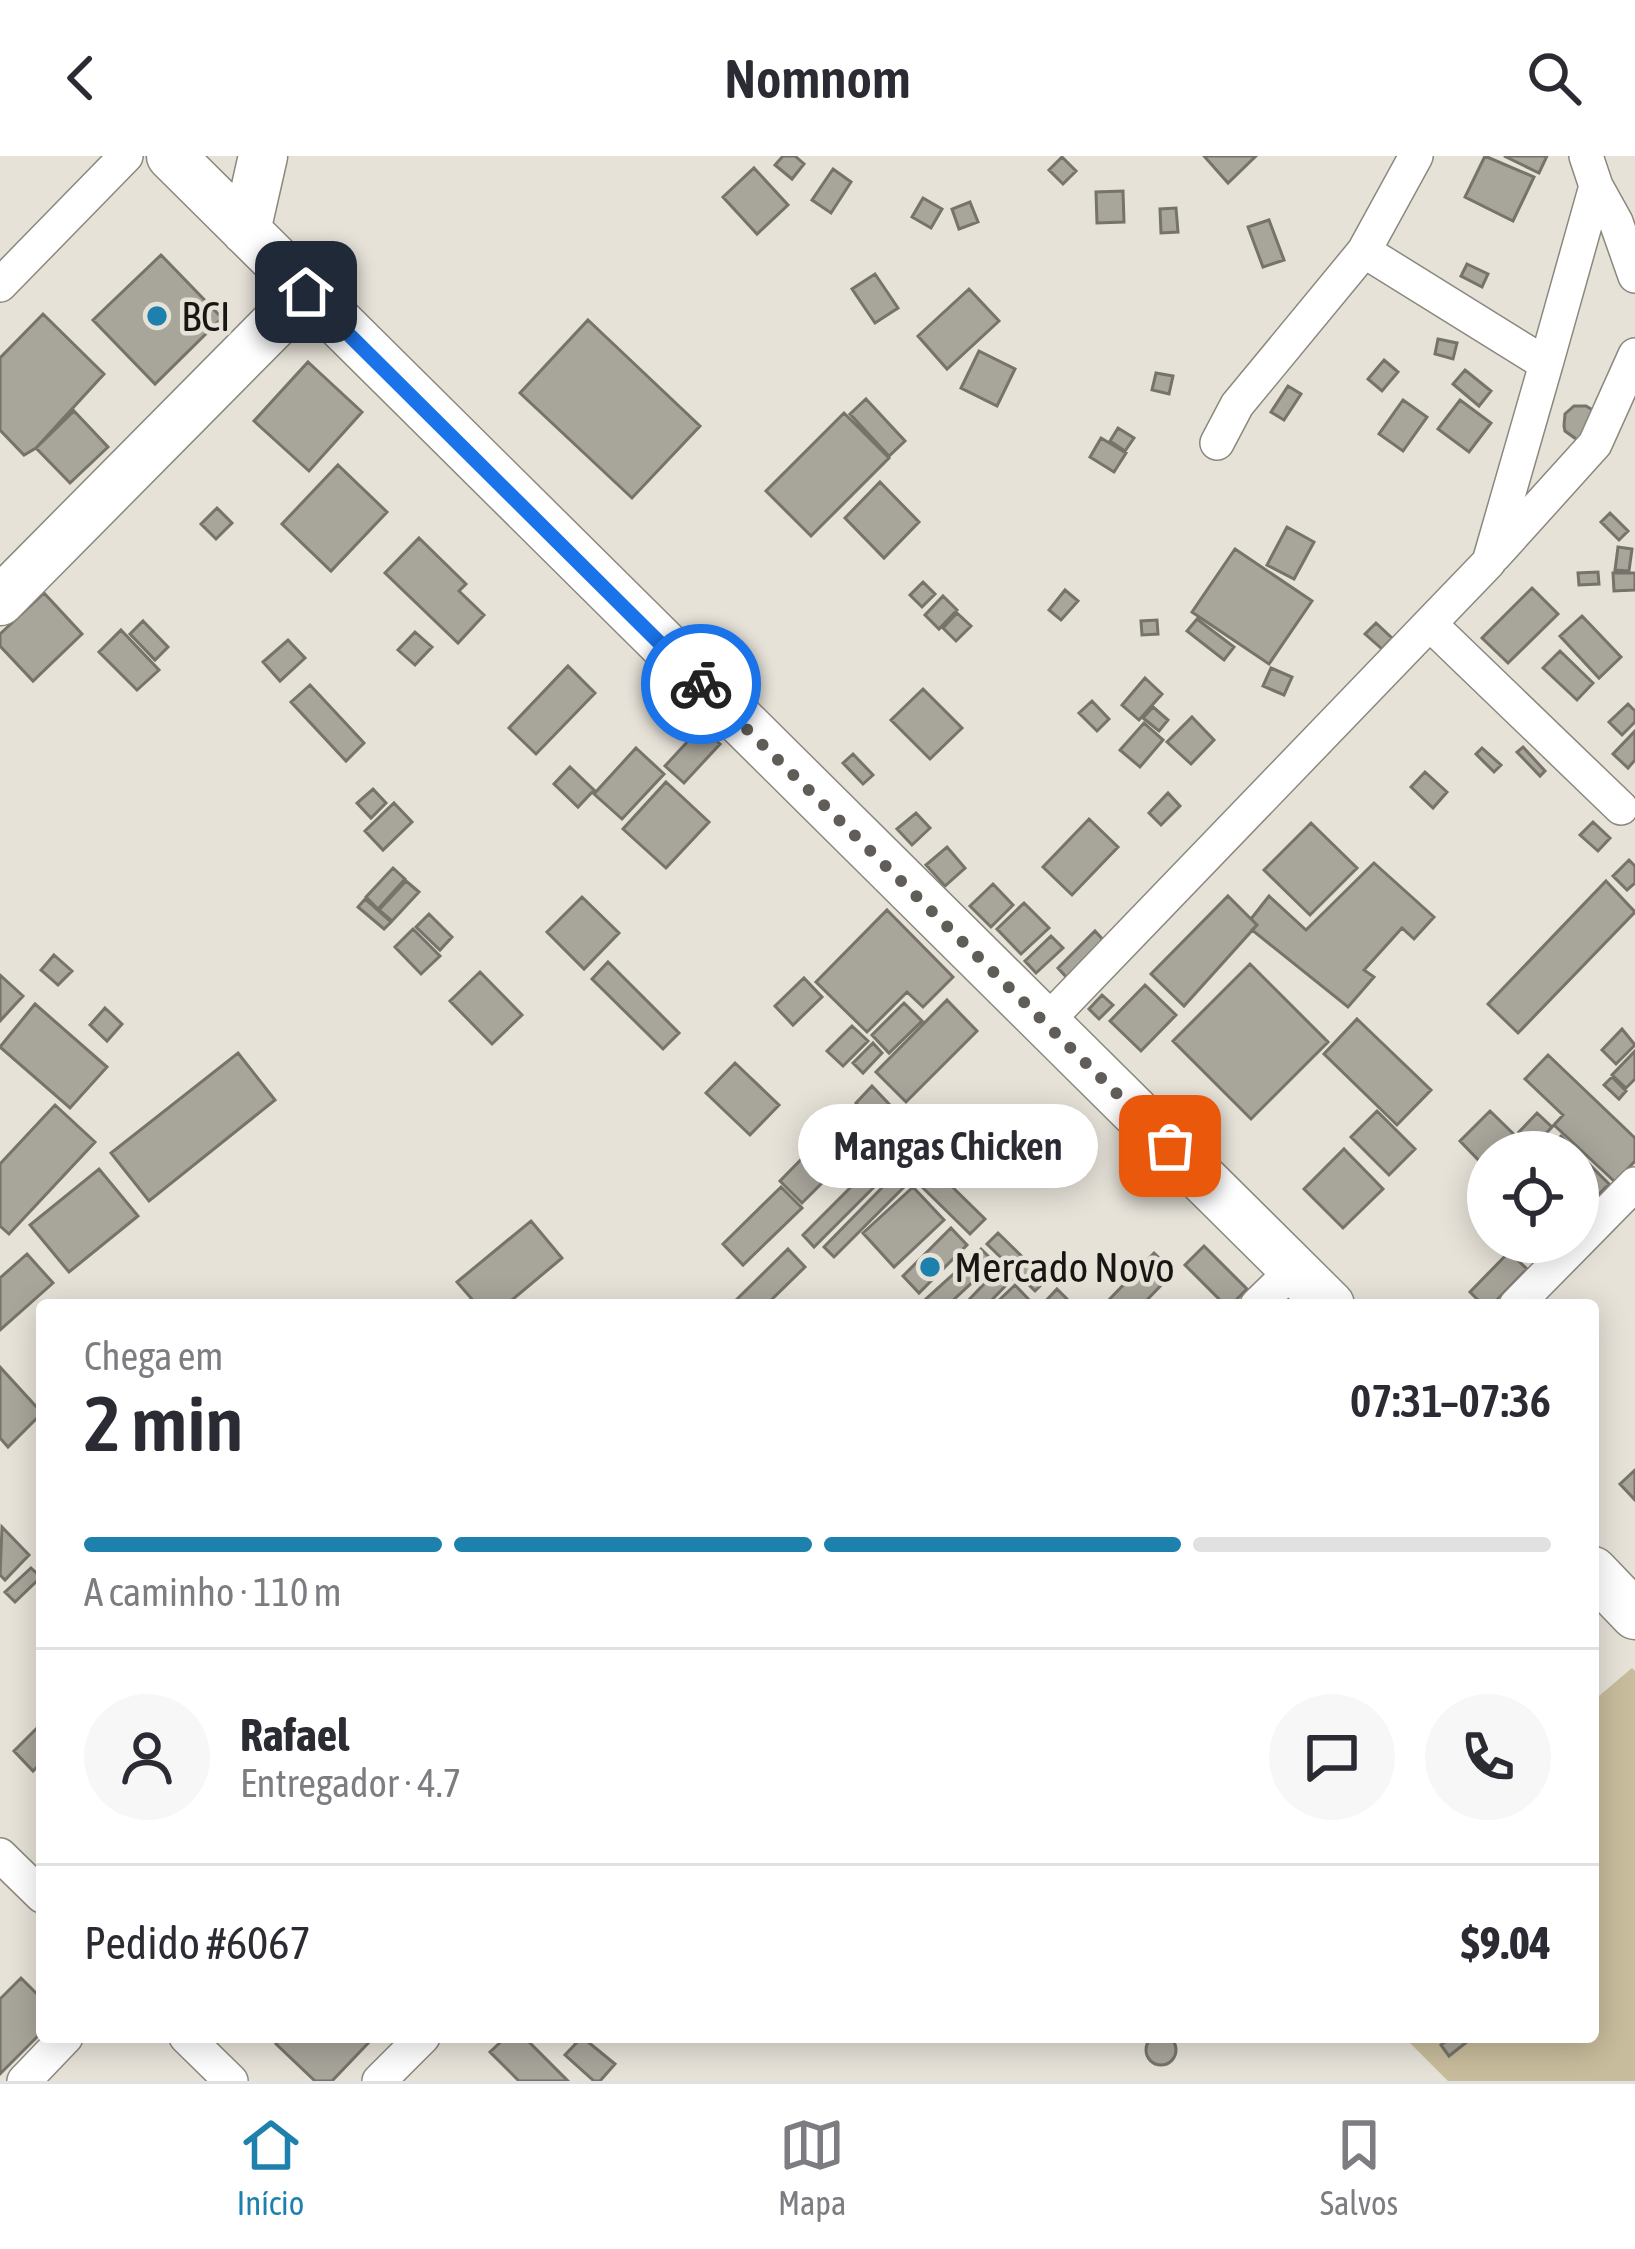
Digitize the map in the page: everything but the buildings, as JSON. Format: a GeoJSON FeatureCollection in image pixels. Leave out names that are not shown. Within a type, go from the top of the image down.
{"type":"FeatureCollection","features":[{"type":"Feature","properties":{"kind":"main road"},"geometry":{"type":"LineString","coordinates":[[171,156],[1324,1299]]}},
{"type":"Feature","properties":{"kind":"main road"},"geometry":{"type":"LineString","coordinates":[[246,231],[263,156]]}},
{"type":"Feature","properties":{"kind":"main road"},"geometry":{"type":"LineString","coordinates":[[0,601],[306,292]]}},
{"type":"Feature","properties":{"kind":"main road"},"geometry":{"type":"LineString","coordinates":[[1599,1577],[1635,1615]]}},
{"type":"Feature","properties":{"kind":"street"},"geometry":{"type":"LineString","coordinates":[[0,286],[126,156]]}},
{"type":"Feature","properties":{"kind":"street"},"geometry":{"type":"LineString","coordinates":[[1216,442],[1237,405],[1364,251],[1416,156]]}},
{"type":"Feature","properties":{"kind":"street"},"geometry":{"type":"LineString","coordinates":[[1591,171],[1635,276]]}},
{"type":"Feature","properties":{"kind":"street"},"geometry":{"type":"LineString","coordinates":[[1489,562],[1546,364],[1591,171]]}},
{"type":"Feature","properties":{"kind":"street"},"geometry":{"type":"LineString","coordinates":[[1364,251],[1546,364]]}},
{"type":"Feature","properties":{"kind":"street"},"geometry":{"type":"LineString","coordinates":[[1046,1022],[1431,626],[1595,444],[1635,356]]}},
{"type":"Feature","properties":{"kind":"street"},"geometry":{"type":"LineString","coordinates":[[1431,626],[1622,808]]}},
{"type":"Feature","properties":{"kind":"street"},"geometry":{"type":"LineString","coordinates":[[1522,1299],[1635,1184]]}},
{"type":"Feature","properties":{"kind":"street"},"geometry":{"type":"LineString","coordinates":[[1263,1299],[1294,1269]]}},
{"type":"Feature","properties":{"kind":"street"},"geometry":{"type":"LineString","coordinates":[[0,1855],[36,1890]]}},
{"type":"Feature","properties":{"kind":"street"},"geometry":{"type":"LineString","coordinates":[[24,2081],[60,2043]]}},
{"type":"Feature","properties":{"kind":"street"},"geometry":{"type":"LineString","coordinates":[[192,2043],[231,2081]]}},
{"type":"Feature","properties":{"kind":"street"},"geometry":{"type":"LineString","coordinates":[[379,2081],[417,2043]]}},
{"type":"Feature","properties":{"kind":"shaded area"},"geometry":{"type":"Polygon","coordinates":[[[1632,1668],[1635,1671],[1635,2081],[1448,2081],[1410,2043],[1599,2043],[1599,1696],[1632,1668]]]}},
{"type":"Feature","properties":{"kind":"way so far"},"geometry":{"type":"LineString","coordinates":[[701,684],[1170,1146]]}},
{"type":"Feature","properties":{"kind":"place","name":"BCI"},"geometry":{"type":"Point","coordinates":[157,316]}},
{"type":"Feature","properties":{"kind":"place","name":"Mangas Chicken"},"geometry":{"type":"Point","coordinates":[1170,1146]}},
{"type":"Feature","properties":{"kind":"place","name":"Mercado Novo"},"geometry":{"type":"Point","coordinates":[930,1267]}},
{"type":"Feature","properties":{"kind":"route"},"geometry":{"type":"LineString","coordinates":[[306,292],[701,684]]}}]}
